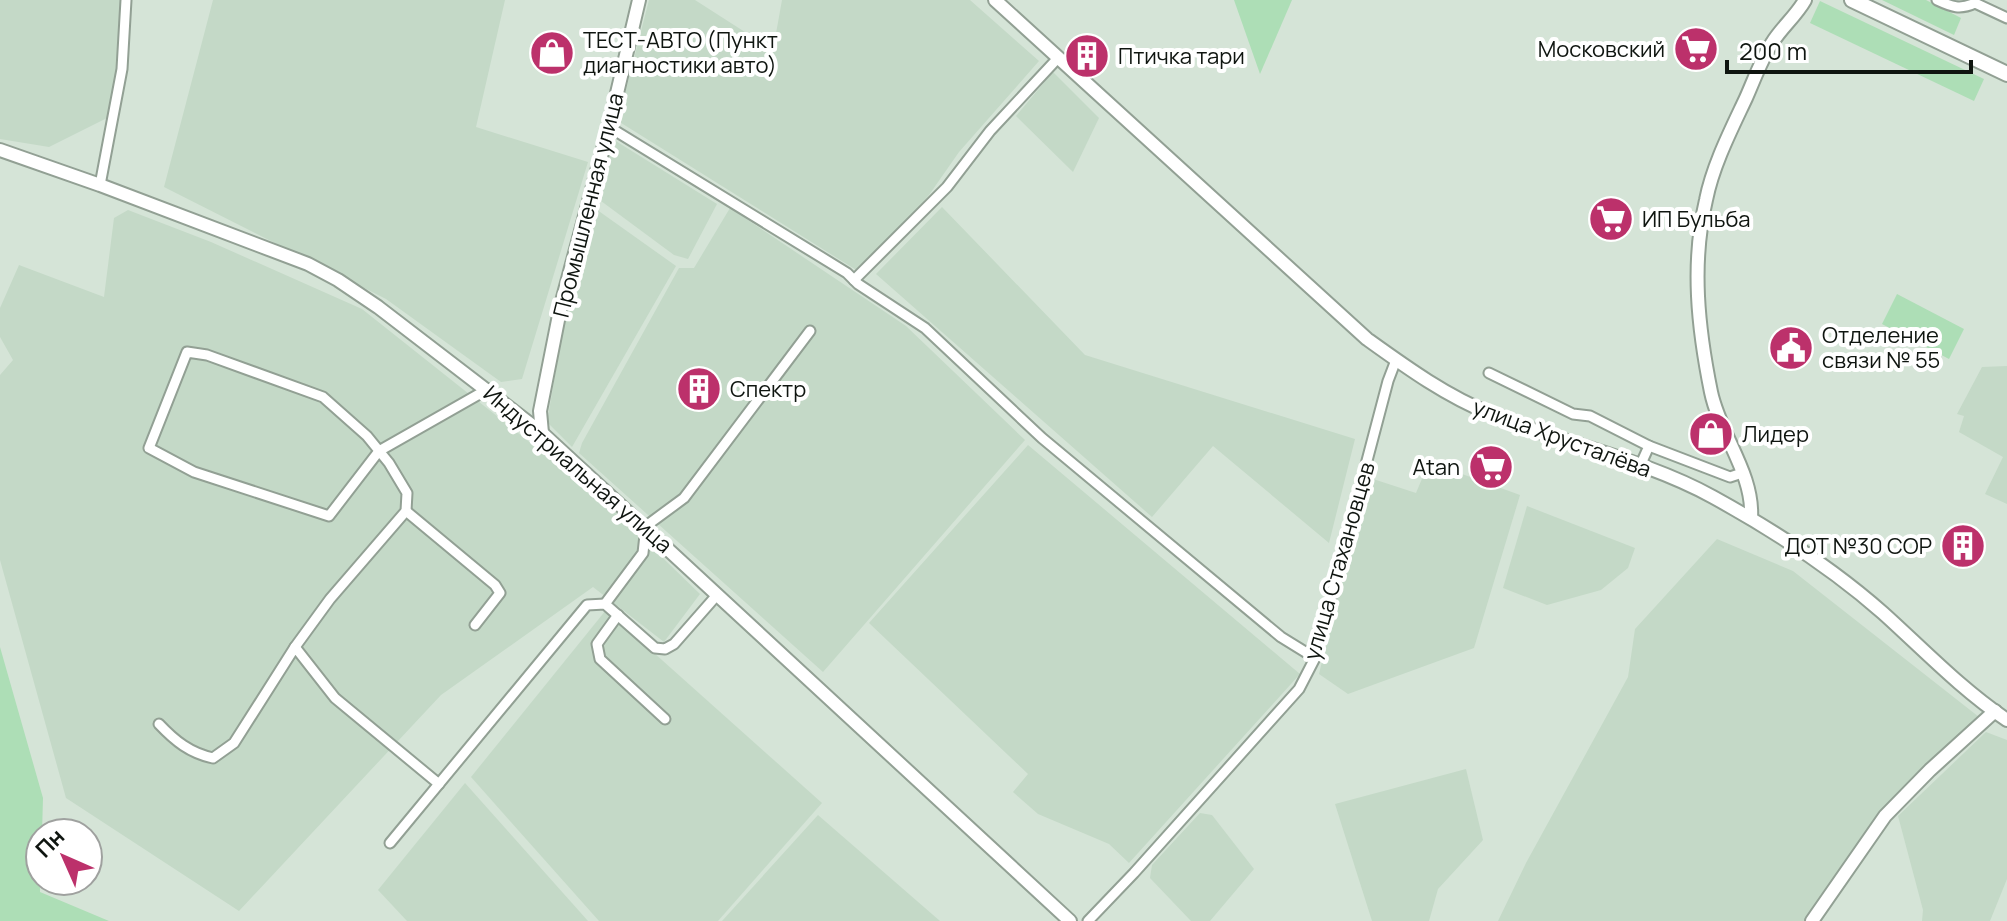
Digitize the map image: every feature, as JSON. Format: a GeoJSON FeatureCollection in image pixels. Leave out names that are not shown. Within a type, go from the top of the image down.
{"type":"FeatureCollection","features":[{"type":"Feature","properties":{"kind":"main road","name":"Промышленная улица"},"geometry":{"type":"LineString","coordinates":[[542,433],[540,411],[561,305],[609,127],[639,0]]}},
{"type":"Feature","properties":{"kind":"main road","name":"улица Хрусталёва"},"geometry":{"type":"LineString","coordinates":[[995,0],[1367,339],[1396,360],[1447,394],[1488,413],[1640,466],[1709,494],[1751,518],[1848,583],[2007,720]]}},
{"type":"Feature","properties":{"kind":"main road"},"geometry":{"type":"LineString","coordinates":[[1751,518],[1752,503],[1742,473],[1714,407],[1701,343],[1697,292],[1700,236],[1706,198],[1726,141],[1772,43],[1805,0]]}},
{"type":"Feature","properties":{"kind":"main road"},"geometry":{"type":"LineString","coordinates":[[1852,0],[2007,74]]}},
{"type":"Feature","properties":{"kind":"main road","name":"Индустриальная улица"},"geometry":{"type":"LineString","coordinates":[[0,150],[238,236],[308,264],[338,280],[511,406],[542,433],[1070,921]]}},
{"type":"Feature","properties":{"kind":"main road"},"geometry":{"type":"LineString","coordinates":[[511,406],[525,413],[540,411]]}},
{"type":"Feature","properties":{"kind":"main road"},"geometry":{"type":"LineString","coordinates":[[1812,921],[1885,816],[1995,711]]}},
{"type":"Feature","properties":{"kind":"street"},"geometry":{"type":"LineString","coordinates":[[100,185],[122,69],[126,0]]}},
{"type":"Feature","properties":{"kind":"street"},"geometry":{"type":"LineString","coordinates":[[1937,0],[1951,7],[1962,8],[1976,1],[2007,18]]}},
{"type":"Feature","properties":{"kind":"street"},"geometry":{"type":"LineString","coordinates":[[854,280],[947,187],[990,131],[1058,58]]}},
{"type":"Feature","properties":{"kind":"street"},"geometry":{"type":"LineString","coordinates":[[609,127],[847,273],[925,328],[1042,438],[1281,637],[1315,658]]}},
{"type":"Feature","properties":{"kind":"street"},"geometry":{"type":"LineString","coordinates":[[605,604],[643,553],[646,526],[684,498],[810,331]]}},
{"type":"Feature","properties":{"kind":"street"},"geometry":{"type":"LineString","coordinates":[[159,724],[175,740],[197,754],[213,758],[234,743],[295,647],[330,599],[406,511],[407,493],[379,451],[367,436],[323,397],[207,355],[187,352],[149,448],[194,472],[329,516],[379,451],[488,389]]}},
{"type":"Feature","properties":{"kind":"street","name":"улица Стахановцев"},"geometry":{"type":"LineString","coordinates":[[1088,921],[1299,689],[1315,658],[1396,360]]}},
{"type":"Feature","properties":{"kind":"street"},"geometry":{"type":"LineString","coordinates":[[1489,373],[1573,414],[1590,416],[1649,446],[1730,477],[1742,473]]}},
{"type":"Feature","properties":{"kind":"street"},"geometry":{"type":"LineString","coordinates":[[1640,466],[1649,446]]}},
{"type":"Feature","properties":{"kind":"street"},"geometry":{"type":"LineString","coordinates":[[406,511],[495,585],[500,593],[475,625]]}},
{"type":"Feature","properties":{"kind":"street"},"geometry":{"type":"LineString","coordinates":[[643,553],[666,545]]}},
{"type":"Feature","properties":{"kind":"street"},"geometry":{"type":"LineString","coordinates":[[390,843],[582,609],[593,603],[605,604],[655,648],[665,649],[674,644],[717,595]]}},
{"type":"Feature","properties":{"kind":"street"},"geometry":{"type":"LineString","coordinates":[[618,615],[597,644],[600,659],[665,719]]}},
{"type":"Feature","properties":{"kind":"street"},"geometry":{"type":"LineString","coordinates":[[295,647],[335,698],[439,784]]}},
{"type":"Feature","properties":{"kind":"shaded area"},"geometry":{"type":"Polygon","coordinates":[[[0,0],[122,0],[119,68],[107,118],[49,147],[0,139],[0,0]]]}},
{"type":"Feature","properties":{"kind":"shaded area"},"geometry":{"type":"Polygon","coordinates":[[[213,0],[505,0],[476,127],[588,162],[522,379],[501,382],[386,299],[164,187],[213,0]]]}},
{"type":"Feature","properties":{"kind":"shaded area"},"geometry":{"type":"Polygon","coordinates":[[[649,0],[695,0],[773,50],[782,0],[970,0],[1039,61],[959,152],[929,195],[861,273],[618,121],[649,0]]]}},
{"type":"Feature","properties":{"kind":"shaded area"},"geometry":{"type":"Polygon","coordinates":[[[1053,72],[1099,118],[1073,172],[1016,116],[1053,72]]]}},
{"type":"Feature","properties":{"kind":"shaded area"},"geometry":{"type":"Polygon","coordinates":[[[614,140],[717,204],[688,259],[674,255],[597,198],[614,140]]]}},
{"type":"Feature","properties":{"kind":"shaded area"},"geometry":{"type":"Polygon","coordinates":[[[593,207],[676,266],[572,447],[547,422],[568,300],[593,207]]]}},
{"type":"Feature","properties":{"kind":"shaded area"},"geometry":{"type":"Polygon","coordinates":[[[942,207],[1085,355],[1355,439],[1329,543],[1213,446],[1152,517],[876,274],[942,207]]]}},
{"type":"Feature","properties":{"kind":"shaded area"},"geometry":{"type":"Polygon","coordinates":[[[730,208],[906,326],[1025,440],[823,672],[579,453],[679,268],[694,268],[730,208]]]}},
{"type":"Feature","properties":{"kind":"shaded area"},"geometry":{"type":"Polygon","coordinates":[[[128,210],[211,242],[362,309],[605,502],[700,594],[664,642],[593,587],[441,695],[239,911],[104,823],[104,817],[95,817],[66,798],[0,560],[0,375],[13,360],[0,337],[0,308],[19,265],[104,297],[114,218],[128,210]]]}},
{"type":"Feature","properties":{"kind":"shaded area"},"geometry":{"type":"Polygon","coordinates":[[[2007,366],[2007,504],[1985,494],[2003,457],[1959,432],[1964,416],[1957,414],[1982,367],[2007,366]]]}},
{"type":"Feature","properties":{"kind":"shaded area"},"geometry":{"type":"Polygon","coordinates":[[[1028,445],[1300,674],[1129,863],[1109,844],[1038,814],[1013,792],[1028,774],[869,623],[1028,445]]]}},
{"type":"Feature","properties":{"kind":"shaded area"},"geometry":{"type":"Polygon","coordinates":[[[1429,462],[1520,495],[1474,648],[1348,694],[1319,674],[1367,477],[1416,493],[1429,462]]]}},
{"type":"Feature","properties":{"kind":"shaded area"},"geometry":{"type":"Polygon","coordinates":[[[1527,506],[1635,548],[1628,568],[1601,590],[1547,605],[1503,588],[1527,506]]]}},
{"type":"Feature","properties":{"kind":"shaded area"},"geometry":{"type":"Polygon","coordinates":[[[1717,539],[1793,571],[1979,717],[1872,823],[1804,921],[1498,921],[1526,863],[1628,677],[1635,629],[1717,539]]]}},
{"type":"Feature","properties":{"kind":"shaded area"},"geometry":{"type":"Polygon","coordinates":[[[606,610],[822,803],[718,921],[599,921],[471,777],[606,610]]]}},
{"type":"Feature","properties":{"kind":"shaded area"},"geometry":{"type":"Polygon","coordinates":[[[1986,732],[2007,740],[2007,879],[1990,921],[1922,921],[1923,910],[1898,816],[1986,732]]]}},
{"type":"Feature","properties":{"kind":"shaded area"},"geometry":{"type":"Polygon","coordinates":[[[1466,769],[1483,840],[1438,889],[1429,921],[1372,921],[1335,804],[1466,769]]]}},
{"type":"Feature","properties":{"kind":"shaded area"},"geometry":{"type":"Polygon","coordinates":[[[465,783],[588,921],[407,921],[378,890],[465,783]]]}},
{"type":"Feature","properties":{"kind":"shaded area"},"geometry":{"type":"Polygon","coordinates":[[[1200,813],[1212,815],[1254,869],[1210,921],[1191,921],[1150,878],[1152,865],[1200,813]]]}},
{"type":"Feature","properties":{"kind":"shaded area"},"geometry":{"type":"Polygon","coordinates":[[[818,815],[940,921],[722,921],[818,815]]]}},
{"type":"Feature","properties":{"kind":"green space"},"geometry":{"type":"Polygon","coordinates":[[[1234,0],[1292,0],[1260,74],[1234,0]]]}},
{"type":"Feature","properties":{"kind":"green space"},"geometry":{"type":"Polygon","coordinates":[[[1882,0],[1926,0],[1961,18],[1954,35],[1882,0]]]}},
{"type":"Feature","properties":{"kind":"green space"},"geometry":{"type":"Polygon","coordinates":[[[1820,1],[1984,79],[1974,101],[1810,23],[1820,1]]]}},
{"type":"Feature","properties":{"kind":"green space"},"geometry":{"type":"Polygon","coordinates":[[[1897,294],[1964,329],[1949,359],[1882,324],[1897,294]]]}},
{"type":"Feature","properties":{"kind":"green space"},"geometry":{"type":"Polygon","coordinates":[[[0,647],[43,798],[42,817],[24,817],[24,897],[52,897],[109,921],[0,921],[0,647]]]}},
{"type":"Feature","properties":{"kind":"place","name":"Московский"},"geometry":{"type":"Point","coordinates":[1696,49]}},
{"type":"Feature","properties":{"kind":"place","name":"ТЕСТ-АВТО (Пункт диагностики авто)"},"geometry":{"type":"Point","coordinates":[552,53]}},
{"type":"Feature","properties":{"kind":"place","name":"Птичка тари"},"geometry":{"type":"Point","coordinates":[1087,56]}},
{"type":"Feature","properties":{"kind":"place","name":"ИП Бульба"},"geometry":{"type":"Point","coordinates":[1611,219]}},
{"type":"Feature","properties":{"kind":"place","name":"Отделение связи № 55"},"geometry":{"type":"Point","coordinates":[1791,348]}},
{"type":"Feature","properties":{"kind":"place","name":"Спектр"},"geometry":{"type":"Point","coordinates":[699,389]}},
{"type":"Feature","properties":{"kind":"place","name":"Лидер"},"geometry":{"type":"Point","coordinates":[1711,434]}},
{"type":"Feature","properties":{"kind":"place","name":"Atan"},"geometry":{"type":"Point","coordinates":[1491,467]}},
{"type":"Feature","properties":{"kind":"place","name":"ДОТ №30 СОР"},"geometry":{"type":"Point","coordinates":[1963,546]}}]}
